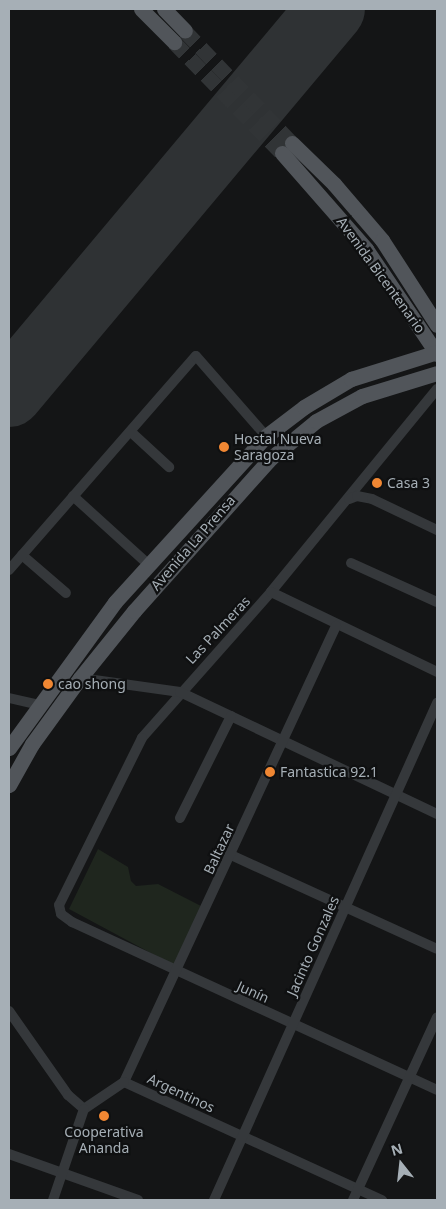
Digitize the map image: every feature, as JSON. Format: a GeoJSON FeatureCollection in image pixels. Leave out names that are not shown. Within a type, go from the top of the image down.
{"type":"FeatureCollection","features":[{"type":"Feature","properties":{"kind":"main road"},"geometry":{"type":"LineString","coordinates":[[141,9],[174,42]]}},
{"type":"Feature","properties":{"kind":"main road"},"geometry":{"type":"LineString","coordinates":[[164,9],[186,31]]}},
{"type":"Feature","properties":{"kind":"main road","name":"Avenida Bicentenario"},"geometry":{"type":"LineString","coordinates":[[437,325],[382,240],[334,184],[287,148],[366,249],[437,353]]}},
{"type":"Feature","properties":{"kind":"main road","name":"Avenida La Prensa"},"geometry":{"type":"LineString","coordinates":[[9,748],[116,602],[266,436],[304,407],[351,379],[437,353]]}},
{"type":"Feature","properties":{"kind":"main road","name":"Avenida La Prensa"},"geometry":{"type":"LineString","coordinates":[[9,784],[32,744],[80,678],[134,611],[271,458],[316,421],[362,396],[437,373]]}},
{"type":"Feature","properties":{"kind":"street"},"geometry":{"type":"LineString","coordinates":[[9,570],[198,356],[266,436]]}},
{"type":"Feature","properties":{"kind":"street","name":"Las Palmeras"},"geometry":{"type":"LineString","coordinates":[[61,914],[60,905],[142,738],[180,692],[271,592],[437,389]]}},
{"type":"Feature","properties":{"kind":"street"},"geometry":{"type":"LineString","coordinates":[[131,432],[169,467]]}},
{"type":"Feature","properties":{"kind":"street"},"geometry":{"type":"LineString","coordinates":[[73,496],[149,566]]}},
{"type":"Feature","properties":{"kind":"street"},"geometry":{"type":"LineString","coordinates":[[348,499],[357,496],[372,500],[437,530]]}},
{"type":"Feature","properties":{"kind":"street"},"geometry":{"type":"LineString","coordinates":[[22,554],[66,593]]}},
{"type":"Feature","properties":{"kind":"street"},"geometry":{"type":"LineString","coordinates":[[351,563],[437,602]]}},
{"type":"Feature","properties":{"kind":"street"},"geometry":{"type":"LineString","coordinates":[[271,592],[336,626],[437,672]]}},
{"type":"Feature","properties":{"kind":"street","name":"Baltazar"},"geometry":{"type":"LineString","coordinates":[[124,1082],[336,626]]}},
{"type":"Feature","properties":{"kind":"street"},"geometry":{"type":"LineString","coordinates":[[80,678],[180,692],[437,814]]}},
{"type":"Feature","properties":{"kind":"street"},"geometry":{"type":"LineString","coordinates":[[9,698],[40,704]]}},
{"type":"Feature","properties":{"kind":"street","name":"Jacinto Gonzales"},"geometry":{"type":"LineString","coordinates":[[214,1200],[437,703]]}},
{"type":"Feature","properties":{"kind":"street"},"geometry":{"type":"LineString","coordinates":[[180,818],[230,716]]}},
{"type":"Feature","properties":{"kind":"street"},"geometry":{"type":"LineString","coordinates":[[231,855],[346,906],[437,950]]}},
{"type":"Feature","properties":{"kind":"street","name":"Junín"},"geometry":{"type":"LineString","coordinates":[[61,914],[176,972],[437,1090]]}},
{"type":"Feature","properties":{"kind":"street"},"geometry":{"type":"LineString","coordinates":[[9,1011],[68,1095],[84,1109]]}},
{"type":"Feature","properties":{"kind":"street"},"geometry":{"type":"LineString","coordinates":[[353,1200],[437,1017]]}},
{"type":"Feature","properties":{"kind":"street"},"geometry":{"type":"LineString","coordinates":[[53,1200],[84,1109],[124,1082]]}},
{"type":"Feature","properties":{"kind":"street","name":"Argentinos"},"geometry":{"type":"LineString","coordinates":[[124,1082],[382,1200]]}},
{"type":"Feature","properties":{"kind":"street"},"geometry":{"type":"LineString","coordinates":[[9,1154],[64,1172],[138,1200]]}},
{"type":"Feature","properties":{"kind":"shaded area"},"geometry":{"type":"Polygon","coordinates":[[[98,849],[128,867],[131,881],[136,886],[158,884],[201,906],[175,966],[69,909],[98,849]]]}},
{"type":"Feature","properties":{"kind":"runway"},"geometry":{"type":"LineString","coordinates":[[9,393],[331,9]]}},
{"type":"Feature","properties":{"kind":"tunnel"},"geometry":{"type":"LineString","coordinates":[[185,31],[292,143]]}},
{"type":"Feature","properties":{"kind":"tunnel"},"geometry":{"type":"LineString","coordinates":[[174,42],[282,153]]}},
{"type":"Feature","properties":{"kind":"place","name":"Hostal Nueva Saragoza"},"geometry":{"type":"Point","coordinates":[224,447]}},
{"type":"Feature","properties":{"kind":"place","name":"Casa 3"},"geometry":{"type":"Point","coordinates":[377,483]}},
{"type":"Feature","properties":{"kind":"place","name":"cao shong"},"geometry":{"type":"Point","coordinates":[48,684]}},
{"type":"Feature","properties":{"kind":"place","name":"Fantastica 92.1"},"geometry":{"type":"Point","coordinates":[270,772]}},
{"type":"Feature","properties":{"kind":"place","name":"Cooperativa Ananda"},"geometry":{"type":"Point","coordinates":[104,1116]}}]}
